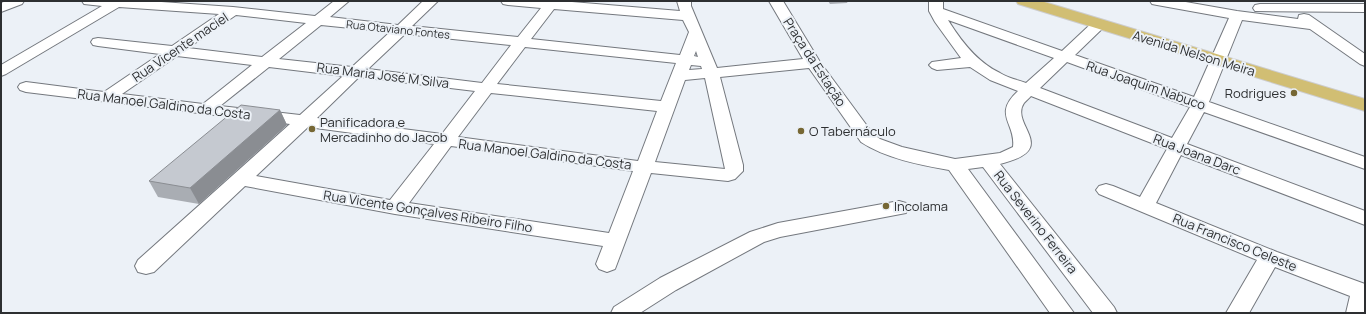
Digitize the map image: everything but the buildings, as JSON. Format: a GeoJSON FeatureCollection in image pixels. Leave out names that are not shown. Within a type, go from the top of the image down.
{"type":"FeatureCollection","features":[{"type":"Feature","properties":{"kind":"main road","name":"Avenida Nelson Meira"},"geometry":{"type":"LineString","coordinates":[[1024,1],[1365,105]]}},
{"type":"Feature","properties":{"kind":"street"},"geometry":{"type":"LineString","coordinates":[[1,8],[17,1]]}},
{"type":"Feature","properties":{"kind":"street","name":"Rua Otaviano Fontes"},"geometry":{"type":"LineString","coordinates":[[90,1],[218,9],[232,6],[318,21],[522,41],[686,60],[709,67]]}},
{"type":"Feature","properties":{"kind":"street"},"geometry":{"type":"LineString","coordinates":[[206,109],[342,1]]}},
{"type":"Feature","properties":{"kind":"street"},"geometry":{"type":"LineString","coordinates":[[146,266],[304,121],[431,1]]}},
{"type":"Feature","properties":{"kind":"street"},"geometry":{"type":"LineString","coordinates":[[508,1],[686,8],[709,67]]}},
{"type":"Feature","properties":{"kind":"street","name":"Praça da Estação"},"geometry":{"type":"LineString","coordinates":[[776,1],[813,63],[863,134],[871,141],[927,159],[955,165]]}},
{"type":"Feature","properties":{"kind":"street"},"geometry":{"type":"LineString","coordinates":[[1157,1],[1224,9],[1314,25]]}},
{"type":"Feature","properties":{"kind":"street"},"geometry":{"type":"LineString","coordinates":[[1,71],[118,2]]}},
{"type":"Feature","properties":{"kind":"street"},"geometry":{"type":"LineString","coordinates":[[395,207],[552,3]]}},
{"type":"Feature","properties":{"kind":"street"},"geometry":{"type":"LineString","coordinates":[[1224,9],[1286,5],[1365,8]]}},
{"type":"Feature","properties":{"kind":"street"},"geometry":{"type":"LineString","coordinates":[[1286,5],[1362,57]]}},
{"type":"Feature","properties":{"kind":"street","name":"Rua Vicente maciel"},"geometry":{"type":"LineString","coordinates":[[107,97],[176,50],[232,6]]}},
{"type":"Feature","properties":{"kind":"street","name":"Rua Joaquim Nabuco"},"geometry":{"type":"LineString","coordinates":[[936,6],[1065,56],[1365,163]]}},
{"type":"Feature","properties":{"kind":"street","name":"Rua Joana Darc"},"geometry":{"type":"LineString","coordinates":[[936,6],[957,43],[972,62],[995,77],[1365,218]]}},
{"type":"Feature","properties":{"kind":"street"},"geometry":{"type":"LineString","coordinates":[[1145,206],[1200,103],[1218,60],[1224,9]]}},
{"type":"Feature","properties":{"kind":"street"},"geometry":{"type":"LineString","coordinates":[[1029,90],[1099,24]]}},
{"type":"Feature","properties":{"kind":"street"},"geometry":{"type":"LineString","coordinates":[[607,264],[696,32]]}},
{"type":"Feature","properties":{"kind":"street","name":"Rua Maria José M Silva"},"geometry":{"type":"LineString","coordinates":[[98,42],[488,88],[668,107]]}},
{"type":"Feature","properties":{"kind":"street"},"geometry":{"type":"LineString","coordinates":[[937,65],[972,62]]}},
{"type":"Feature","properties":{"kind":"street"},"geometry":{"type":"LineString","coordinates":[[679,76],[709,67],[813,63]]}},
{"type":"Feature","properties":{"kind":"street","name":"Rua Manoel Galdino da Costa"},"geometry":{"type":"LineString","coordinates":[[26,87],[304,121],[643,167],[720,175],[731,174],[734,171],[734,165],[709,67]]}},
{"type":"Feature","properties":{"kind":"street","name":"Rua Severino Ferreira"},"geometry":{"type":"LineString","coordinates":[[1029,90],[1017,101],[1013,110],[1021,136],[1021,149],[1012,156],[988,161],[1106,313]]}},
{"type":"Feature","properties":{"kind":"street"},"geometry":{"type":"LineString","coordinates":[[988,161],[955,165],[1063,313]]}},
{"type":"Feature","properties":{"kind":"street","name":"Rua Vicente Gonçalves Ribeiro Filho"},"geometry":{"type":"LineString","coordinates":[[241,178],[395,207],[615,241]]}},
{"type":"Feature","properties":{"kind":"street","name":"Rua Francisco Celeste"},"geometry":{"type":"LineString","coordinates":[[1106,190],[1270,257],[1363,292]]}},
{"type":"Feature","properties":{"kind":"street"},"geometry":{"type":"LineString","coordinates":[[622,313],[668,284],[734,247],[761,235],[778,230],[899,208]]}},
{"type":"Feature","properties":{"kind":"street"},"geometry":{"type":"LineString","coordinates":[[1237,313],[1270,257]]}},
{"type":"Feature","properties":{"kind":"street"},"geometry":{"type":"LineString","coordinates":[[1356,313],[1363,292]]}},
{"type":"Feature","properties":{"kind":"place","name":"Rodrigues"},"geometry":{"type":"Point","coordinates":[1294,93]}},
{"type":"Feature","properties":{"kind":"place","name":"Panificadora e Mercadinho do Jacob"},"geometry":{"type":"Point","coordinates":[312,129]}},
{"type":"Feature","properties":{"kind":"place","name":"O Tabernáculo"},"geometry":{"type":"Point","coordinates":[801,131]}},
{"type":"Feature","properties":{"kind":"place","name":"Incolama"},"geometry":{"type":"Point","coordinates":[886,206]}}]}
